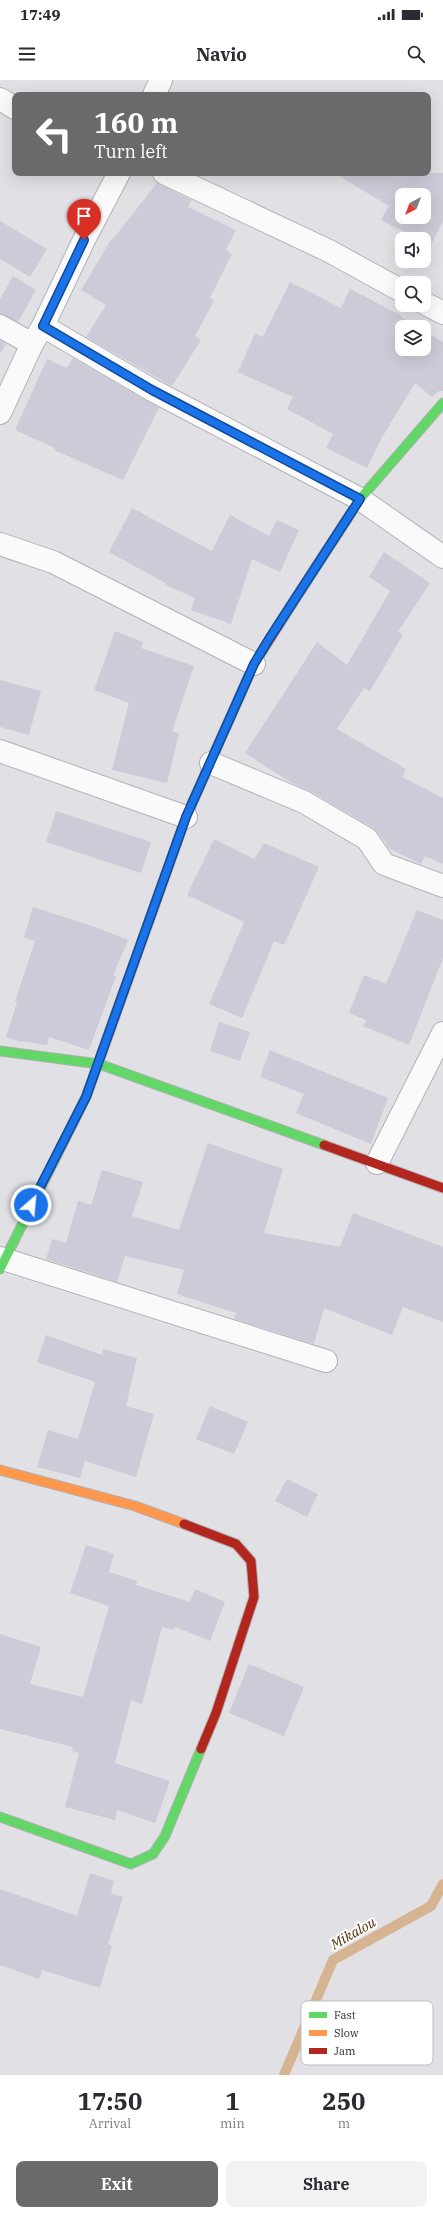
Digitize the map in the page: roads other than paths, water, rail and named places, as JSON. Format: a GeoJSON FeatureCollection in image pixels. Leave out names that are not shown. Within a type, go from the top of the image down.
{"type":"FeatureCollection","features":[{"type":"Feature","properties":{"kind":"street"},"geometry":{"type":"LineString","coordinates":[[155,92],[161,80]]}},
{"type":"Feature","properties":{"kind":"street"},"geometry":{"type":"LineString","coordinates":[[0,99],[12,106]]}},
{"type":"Feature","properties":{"kind":"street"},"geometry":{"type":"LineString","coordinates":[[0,413],[32,344],[43,326],[84,240],[117,176]]}},
{"type":"Feature","properties":{"kind":"street"},"geometry":{"type":"LineString","coordinates":[[170,176],[329,251],[395,287]]}},
{"type":"Feature","properties":{"kind":"street"},"geometry":{"type":"LineString","coordinates":[[431,307],[443,313]]}},
{"type":"Feature","properties":{"kind":"street"},"geometry":{"type":"LineString","coordinates":[[0,326],[32,344]]}},
{"type":"Feature","properties":{"kind":"street"},"geometry":{"type":"LineString","coordinates":[[43,326],[152,390],[360,499],[443,557]]}},
{"type":"Feature","properties":{"kind":"street"},"geometry":{"type":"LineString","coordinates":[[326,1361],[1,1262],[86,1097],[186,817],[254,664],[360,499],[443,403]]}},
{"type":"Feature","properties":{"kind":"street"},"geometry":{"type":"LineString","coordinates":[[0,544],[53,562],[254,664]]}},
{"type":"Feature","properties":{"kind":"street"},"geometry":{"type":"LineString","coordinates":[[0,751],[186,817]]}},
{"type":"Feature","properties":{"kind":"street"},"geometry":{"type":"LineString","coordinates":[[211,763],[304,802],[367,839],[384,864],[443,886]]}},
{"type":"Feature","properties":{"kind":"street"},"geometry":{"type":"LineString","coordinates":[[377,1163],[443,1033]]}},
{"type":"Feature","properties":{"kind":"street"},"geometry":{"type":"LineString","coordinates":[[0,1051],[99,1064],[443,1188]]}},
{"type":"Feature","properties":{"kind":"street"},"geometry":{"type":"LineString","coordinates":[[0,1470],[134,1506],[236,1544],[251,1560],[254,1597],[216,1713],[165,1836],[153,1854],[131,1864],[0,1817]]}},
{"type":"Feature","properties":{"kind":"waterway","name":"Mikalou"},"geometry":{"type":"LineString","coordinates":[[316,2001],[333,1960],[431,1906],[443,1884]]}},
{"type":"Feature","properties":{"kind":"waterway","name":"Mikalou"},"geometry":{"type":"LineString","coordinates":[[284,2075],[301,2035]]}}]}
